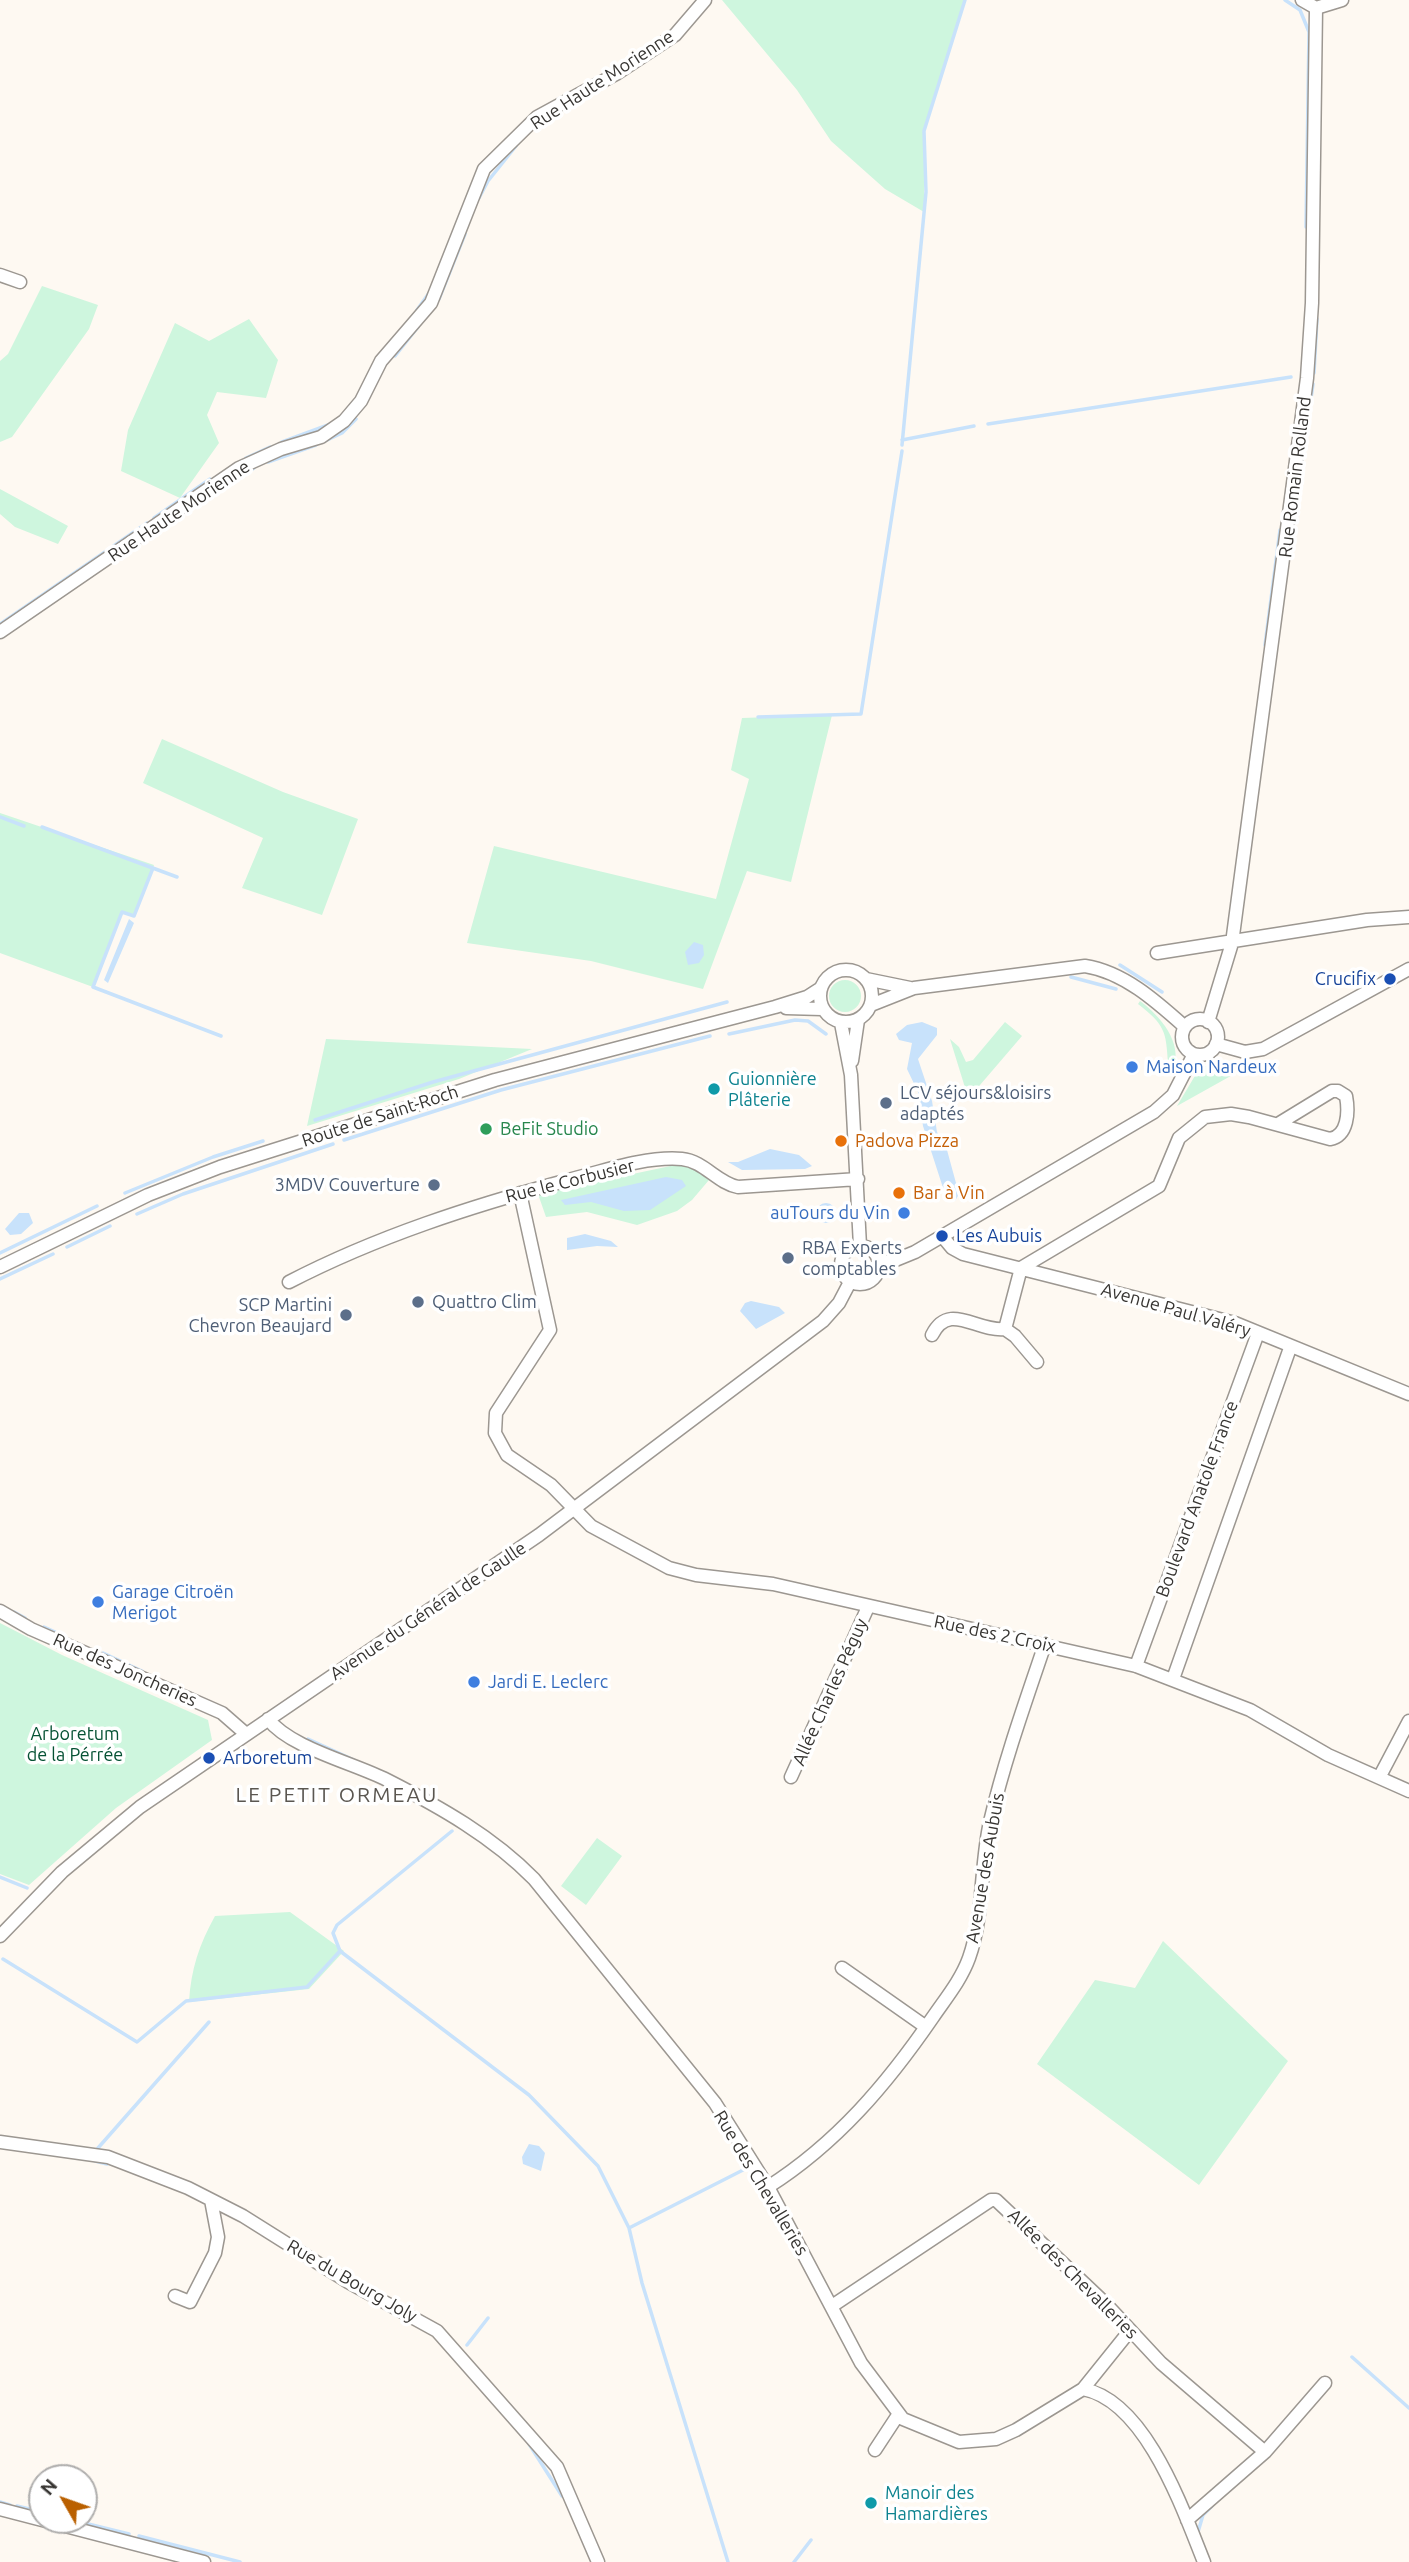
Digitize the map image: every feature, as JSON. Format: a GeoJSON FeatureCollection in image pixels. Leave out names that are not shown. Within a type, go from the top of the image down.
{"type":"FeatureCollection","features":[{"type":"Feature","properties":{"kind":"street","name":"Rue Haute Morienne"},"geometry":{"type":"LineString","coordinates":[[0,632],[239,468],[281,449],[321,437],[344,421],[360,401],[381,361],[431,303],[484,169],[537,117],[616,74],[675,35],[705,0]]}},
{"type":"Feature","properties":{"kind":"street"},"geometry":{"type":"LineString","coordinates":[[1302,0],[1316,8],[1342,0]]}},
{"type":"Feature","properties":{"kind":"street","name":"Rue Romain Rolland"},"geometry":{"type":"LineString","coordinates":[[1208,1021],[1232,943],[1307,378],[1313,255],[1316,8]]}},
{"type":"Feature","properties":{"kind":"street"},"geometry":{"type":"LineString","coordinates":[[0,275],[20,282]]}},
{"type":"Feature","properties":{"kind":"street"},"geometry":{"type":"LineString","coordinates":[[1157,953],[1367,920],[1409,917]]}},
{"type":"Feature","properties":{"kind":"street"},"geometry":{"type":"LineString","coordinates":[[851,1075],[858,1020],[871,1005],[914,988],[1070,967],[1092,967],[1138,988],[1185,1027]]}},
{"type":"Feature","properties":{"kind":"street"},"geometry":{"type":"LineString","coordinates":[[1216,1044],[1245,1052],[1263,1049],[1409,969]]}},
{"type":"Feature","properties":{"kind":"street"},"geometry":{"type":"LineString","coordinates":[[860,1246],[851,1075],[841,1023],[822,1009],[821,988],[832,974],[840,970],[858,973],[866,979],[914,988]]}},
{"type":"Feature","properties":{"kind":"street"},"geometry":{"type":"LineString","coordinates":[[866,979],[872,991],[871,1005]]}},
{"type":"Feature","properties":{"kind":"street","name":"Route de Saint-Roch"},"geometry":{"type":"LineString","coordinates":[[0,1267],[148,1195],[220,1167],[495,1080],[775,1007],[807,997],[821,988]]}},
{"type":"Feature","properties":{"kind":"street","name":"Route de Saint-Roch"},"geometry":{"type":"LineString","coordinates":[[775,1007],[822,1009]]}},
{"type":"Feature","properties":{"kind":"street"},"geometry":{"type":"LineString","coordinates":[[841,1023],[858,1020]]}},
{"type":"Feature","properties":{"kind":"street"},"geometry":{"type":"LineString","coordinates":[[1193,1020],[1208,1021],[1216,1029],[1216,1044],[1209,1052],[1194,1054],[1183,1042],[1185,1027],[1193,1020]]}},
{"type":"Feature","properties":{"kind":"street"},"geometry":{"type":"LineString","coordinates":[[880,1262],[893,1261],[942,1237],[1163,1105],[1183,1081],[1194,1054]]}},
{"type":"Feature","properties":{"kind":"street"},"geometry":{"type":"LineString","coordinates":[[1004,1329],[1021,1268],[1159,1186],[1179,1138],[1205,1117],[1231,1114],[1330,1139],[1337,1138],[1345,1129],[1346,1096],[1332,1091],[1281,1119],[1278,1124]]}},
{"type":"Feature","properties":{"kind":"street","name":"Rue le Corbusier"},"geometry":{"type":"LineString","coordinates":[[289,1282],[373,1243],[435,1220],[520,1193],[600,1172],[669,1159],[694,1162],[718,1179],[738,1187],[858,1179]]}},
{"type":"Feature","properties":{"kind":"street","name":"Rue des 2 Croix"},"geometry":{"type":"LineString","coordinates":[[520,1193],[550,1330],[496,1413],[495,1433],[507,1455],[551,1485],[591,1526],[669,1567],[696,1575],[774,1584],[1136,1666],[1250,1710],[1328,1755],[1409,1790]]}},
{"type":"Feature","properties":{"kind":"street","name":"Avenue Paul Valéry"},"geometry":{"type":"LineString","coordinates":[[942,1237],[956,1251],[1235,1323],[1290,1348],[1409,1394]]}},
{"type":"Feature","properties":{"kind":"street"},"geometry":{"type":"LineString","coordinates":[[860,1246],[875,1252],[880,1262],[874,1280],[863,1285],[850,1282],[841,1269],[842,1258],[849,1249],[860,1246]]}},
{"type":"Feature","properties":{"kind":"street","name":"Avenue du Général de Gaulle"},"geometry":{"type":"LineString","coordinates":[[0,1936],[101,1837],[177,1780],[573,1510],[823,1321],[839,1303],[850,1282]]}},
{"type":"Feature","properties":{"kind":"street"},"geometry":{"type":"LineString","coordinates":[[932,1335],[939,1322],[948,1318],[1004,1329],[1015,1336],[1037,1362]]}},
{"type":"Feature","properties":{"kind":"street","name":"Boulevard Anatole France"},"geometry":{"type":"LineString","coordinates":[[1136,1666],[1258,1333]]}},
{"type":"Feature","properties":{"kind":"street","name":"Boulevard Anatole France"},"geometry":{"type":"LineString","coordinates":[[1173,1679],[1290,1348]]}},
{"type":"Feature","properties":{"kind":"street","name":"Allée Charles Péguy"},"geometry":{"type":"LineString","coordinates":[[792,1777],[868,1607]]}},
{"type":"Feature","properties":{"kind":"street","name":"Rue des Joncheries"},"geometry":{"type":"LineString","coordinates":[[0,1611],[32,1629],[222,1713],[246,1734]]}},
{"type":"Feature","properties":{"kind":"street","name":"Avenue des Aubuis"},"geometry":{"type":"LineString","coordinates":[[768,2187],[813,2156],[852,2121],[926,2027],[958,1981],[974,1943],[990,1823],[1007,1760],[1045,1644]]}},
{"type":"Feature","properties":{"kind":"street","name":"Rue des Chevalleries"},"geometry":{"type":"LineString","coordinates":[[268,1719],[285,1735],[386,1779],[460,1820],[523,1868],[715,2104],[768,2187],[861,2363],[898,2415],[914,2426],[959,2442],[996,2438],[1016,2430],[1083,2389],[1124,2338]]}},
{"type":"Feature","properties":{"kind":"street"},"geometry":{"type":"LineString","coordinates":[[1380,1776],[1409,1721]]}},
{"type":"Feature","properties":{"kind":"street"},"geometry":{"type":"LineString","coordinates":[[842,1968],[926,2027]]}},
{"type":"Feature","properties":{"kind":"street","name":"Rue du Bourg Joly"},"geometry":{"type":"LineString","coordinates":[[0,2142],[108,2157],[211,2200],[444,2337],[557,2467],[598,2562]]}},
{"type":"Feature","properties":{"kind":"street"},"geometry":{"type":"LineString","coordinates":[[175,2296],[190,2302],[215,2253],[218,2237],[211,2200]]}},
{"type":"Feature","properties":{"kind":"street","name":"Allée des Chevalleries"},"geometry":{"type":"LineString","coordinates":[[832,2306],[991,2200],[996,2200],[1107,2305],[1161,2363],[1265,2452]]}},
{"type":"Feature","properties":{"kind":"street"},"geometry":{"type":"LineString","coordinates":[[1187,2520],[1265,2452],[1325,2383]]}},
{"type":"Feature","properties":{"kind":"street"},"geometry":{"type":"LineString","coordinates":[[1083,2389],[1095,2392],[1120,2410],[1136,2426],[1160,2463],[1204,2562]]}},
{"type":"Feature","properties":{"kind":"street"},"geometry":{"type":"LineString","coordinates":[[875,2450],[898,2415]]}},
{"type":"Feature","properties":{"kind":"street"},"geometry":{"type":"LineString","coordinates":[[0,2509],[204,2562]]}},
{"type":"Feature","properties":{"kind":"green space"},"geometry":{"type":"Polygon","coordinates":[[[722,0],[965,0],[924,131],[924,212],[885,189],[831,141],[797,90],[722,0]]]}},
{"type":"Feature","properties":{"kind":"green space"},"geometry":{"type":"Polygon","coordinates":[[[42,286],[98,305],[89,329],[12,437],[0,442],[0,361],[8,354],[42,286]]]}},
{"type":"Feature","properties":{"kind":"green space"},"geometry":{"type":"Polygon","coordinates":[[[249,319],[278,360],[266,398],[217,392],[207,415],[219,443],[180,498],[121,471],[128,430],[175,323],[209,341],[249,319]]]}},
{"type":"Feature","properties":{"kind":"green space"},"geometry":{"type":"Polygon","coordinates":[[[0,489],[68,526],[58,544],[15,527],[0,514],[0,489]]]}},
{"type":"Feature","properties":{"kind":"green space"},"geometry":{"type":"Polygon","coordinates":[[[832,715],[791,882],[747,871],[703,989],[591,961],[467,943],[494,846],[716,899],[749,779],[731,770],[742,718],[832,715]]]}},
{"type":"Feature","properties":{"kind":"green space"},"geometry":{"type":"Polygon","coordinates":[[[162,739],[283,792],[358,819],[322,915],[242,888],[263,838],[143,783],[162,739]]]}},
{"type":"Feature","properties":{"kind":"green space"},"geometry":{"type":"Polygon","coordinates":[[[0,813],[154,865],[134,916],[122,912],[93,987],[0,953],[0,813]]]}},
{"type":"Feature","properties":{"kind":"green space"},"geometry":{"type":"Polygon","coordinates":[[[845,980],[856,985],[861,996],[856,1007],[845,1012],[834,1007],[829,996],[834,985],[845,980]]]}},
{"type":"Feature","properties":{"kind":"green space"},"geometry":{"type":"Polygon","coordinates":[[[1140,1001],[1168,1030],[1175,1049],[1174,1069],[1168,1063],[1165,1036],[1159,1023],[1138,1004],[1140,1001]]]}},
{"type":"Feature","properties":{"kind":"green space"},"geometry":{"type":"Polygon","coordinates":[[[1005,1022],[1022,1036],[974,1092],[967,1094],[950,1039],[959,1047],[966,1062],[973,1060],[1005,1022]]]}},
{"type":"Feature","properties":{"kind":"green space"},"geometry":{"type":"Polygon","coordinates":[[[326,1039],[532,1049],[459,1079],[307,1126],[326,1039]]]}},
{"type":"Feature","properties":{"kind":"green space"},"geometry":{"type":"Polygon","coordinates":[[[1220,1060],[1254,1063],[1177,1106],[1199,1069],[1220,1060]]]}},
{"type":"Feature","properties":{"kind":"green space"},"geometry":{"type":"Polygon","coordinates":[[[680,1164],[693,1168],[709,1180],[692,1200],[677,1211],[637,1225],[587,1212],[546,1217],[538,1194],[680,1164]]]}},
{"type":"Feature","properties":{"kind":"green space","name":"Arboretum de la Pérrée"},"geometry":{"type":"Polygon","coordinates":[[[0,1623],[62,1655],[208,1720],[212,1740],[116,1808],[29,1885],[0,1874],[0,1623]]]}},
{"type":"Feature","properties":{"kind":"green space"},"geometry":{"type":"Polygon","coordinates":[[[597,1838],[622,1856],[586,1905],[561,1886],[597,1838]]]}},
{"type":"Feature","properties":{"kind":"green space"},"geometry":{"type":"Polygon","coordinates":[[[290,1912],[344,1951],[309,1989],[189,2002],[197,1957],[215,1916],[290,1912]]]}},
{"type":"Feature","properties":{"kind":"green space"},"geometry":{"type":"Polygon","coordinates":[[[1163,1941],[1288,2061],[1199,2185],[1037,2064],[1095,1980],[1135,1988],[1163,1941]]]}},
{"type":"Feature","properties":{"kind":"water"},"geometry":{"type":"Polygon","coordinates":[[[129,919],[134,923],[108,983],[104,980],[129,919]]]}},
{"type":"Feature","properties":{"kind":"water"},"geometry":{"type":"Polygon","coordinates":[[[694,942],[703,945],[704,955],[699,963],[688,965],[685,952],[694,942]]]}},
{"type":"Feature","properties":{"kind":"water"},"geometry":{"type":"Polygon","coordinates":[[[922,1022],[937,1028],[937,1035],[918,1059],[932,1101],[937,1132],[947,1150],[959,1194],[955,1201],[950,1201],[945,1194],[923,1126],[918,1092],[907,1069],[912,1043],[899,1040],[896,1034],[907,1025],[922,1022]]]}},
{"type":"Feature","properties":{"kind":"water"},"geometry":{"type":"Polygon","coordinates":[[[770,1149],[799,1155],[812,1166],[805,1169],[742,1170],[728,1162],[738,1162],[770,1149]]]}},
{"type":"Feature","properties":{"kind":"water"},"geometry":{"type":"Polygon","coordinates":[[[666,1177],[682,1180],[686,1186],[650,1210],[624,1211],[591,1202],[565,1205],[561,1200],[666,1177]]]}},
{"type":"Feature","properties":{"kind":"water"},"geometry":{"type":"Polygon","coordinates":[[[826,1203],[833,1206],[836,1213],[833,1220],[826,1223],[819,1220],[816,1213],[819,1206],[826,1203]]]}},
{"type":"Feature","properties":{"kind":"water"},"geometry":{"type":"Polygon","coordinates":[[[19,1213],[29,1213],[33,1223],[21,1234],[10,1235],[5,1229],[19,1213]]]}},
{"type":"Feature","properties":{"kind":"water"},"geometry":{"type":"Polygon","coordinates":[[[585,1234],[611,1241],[618,1247],[597,1246],[567,1250],[567,1238],[585,1234]]]}},
{"type":"Feature","properties":{"kind":"water"},"geometry":{"type":"Polygon","coordinates":[[[751,1301],[779,1307],[785,1313],[756,1329],[740,1311],[745,1303],[751,1301]]]}},
{"type":"Feature","properties":{"kind":"water"},"geometry":{"type":"Polygon","coordinates":[[[529,2144],[539,2146],[545,2153],[541,2171],[523,2164],[522,2157],[529,2144]]]}},
{"type":"Feature","properties":{"kind":"waterway"},"geometry":{"type":"LineString","coordinates":[[902,445],[926,192],[924,131],[965,0]]}},
{"type":"Feature","properties":{"kind":"waterway"},"geometry":{"type":"LineString","coordinates":[[1285,0],[1300,10],[1309,32],[1306,227]]}},
{"type":"Feature","properties":{"kind":"waterway"},"geometry":{"type":"LineString","coordinates":[[479,198],[488,181],[516,146]]}},
{"type":"Feature","properties":{"kind":"waterway"},"geometry":{"type":"LineString","coordinates":[[439,299],[465,234]]}},
{"type":"Feature","properties":{"kind":"waterway"},"geometry":{"type":"LineString","coordinates":[[417,310],[429,293]]}},
{"type":"Feature","properties":{"kind":"waterway"},"geometry":{"type":"LineString","coordinates":[[1314,373],[1317,319]]}},
{"type":"Feature","properties":{"kind":"waterway"},"geometry":{"type":"LineString","coordinates":[[395,356],[418,327]]}},
{"type":"Feature","properties":{"kind":"waterway"},"geometry":{"type":"LineString","coordinates":[[988,424],[1291,377]]}},
{"type":"Feature","properties":{"kind":"waterway"},"geometry":{"type":"LineString","coordinates":[[1295,512],[1313,384]]}},
{"type":"Feature","properties":{"kind":"waterway"},"geometry":{"type":"LineString","coordinates":[[323,442],[342,433],[356,419]]}},
{"type":"Feature","properties":{"kind":"waterway"},"geometry":{"type":"LineString","coordinates":[[282,442],[328,425]]}},
{"type":"Feature","properties":{"kind":"waterway"},"geometry":{"type":"LineString","coordinates":[[902,440],[974,426]]}},
{"type":"Feature","properties":{"kind":"waterway"},"geometry":{"type":"LineString","coordinates":[[268,462],[316,445]]}},
{"type":"Feature","properties":{"kind":"waterway"},"geometry":{"type":"LineString","coordinates":[[246,458],[270,447]]}},
{"type":"Feature","properties":{"kind":"waterway"},"geometry":{"type":"LineString","coordinates":[[758,717],[861,714],[902,451]]}},
{"type":"Feature","properties":{"kind":"waterway"},"geometry":{"type":"LineString","coordinates":[[192,508],[254,468]]}},
{"type":"Feature","properties":{"kind":"waterway"},"geometry":{"type":"LineString","coordinates":[[154,518],[210,479]]}},
{"type":"Feature","properties":{"kind":"waterway"},"geometry":{"type":"LineString","coordinates":[[0,624],[147,523]]}},
{"type":"Feature","properties":{"kind":"waterway"},"geometry":{"type":"LineString","coordinates":[[1265,645],[1280,530]]}},
{"type":"Feature","properties":{"kind":"waterway"},"geometry":{"type":"LineString","coordinates":[[0,817],[24,826]]}},
{"type":"Feature","properties":{"kind":"waterway"},"geometry":{"type":"LineString","coordinates":[[42,827],[177,877]]}},
{"type":"Feature","properties":{"kind":"waterway"},"geometry":{"type":"LineString","coordinates":[[153,868],[134,916],[122,912],[93,987],[221,1036]]}},
{"type":"Feature","properties":{"kind":"waterway"},"geometry":{"type":"LineString","coordinates":[[1120,965],[1162,992]]}},
{"type":"Feature","properties":{"kind":"waterway"},"geometry":{"type":"LineString","coordinates":[[1071,977],[1116,989]]}},
{"type":"Feature","properties":{"kind":"waterway"},"geometry":{"type":"LineString","coordinates":[[315,1120],[433,1082],[727,1002]]}},
{"type":"Feature","properties":{"kind":"waterway"},"geometry":{"type":"LineString","coordinates":[[729,1034],[795,1020],[808,1021],[826,1034]]}},
{"type":"Feature","properties":{"kind":"waterway"},"geometry":{"type":"LineString","coordinates":[[344,1140],[501,1090],[710,1036]]}},
{"type":"Feature","properties":{"kind":"waterway"},"geometry":{"type":"LineString","coordinates":[[125,1193],[213,1157],[263,1141]]}},
{"type":"Feature","properties":{"kind":"waterway"},"geometry":{"type":"LineString","coordinates":[[137,1214],[183,1194],[333,1144]]}},
{"type":"Feature","properties":{"kind":"waterway"},"geometry":{"type":"LineString","coordinates":[[0,1253],[97,1206]]}},
{"type":"Feature","properties":{"kind":"waterway"},"geometry":{"type":"LineString","coordinates":[[67,1247],[110,1226]]}},
{"type":"Feature","properties":{"kind":"waterway"},"geometry":{"type":"LineString","coordinates":[[0,1279],[53,1254]]}},
{"type":"Feature","properties":{"kind":"waterway"},"geometry":{"type":"LineString","coordinates":[[14,1612],[25,1618]]}},
{"type":"Feature","properties":{"kind":"waterway"},"geometry":{"type":"LineString","coordinates":[[44,1627],[64,1636]]}},
{"type":"Feature","properties":{"kind":"waterway"},"geometry":{"type":"LineString","coordinates":[[103,1653],[142,1671]]}},
{"type":"Feature","properties":{"kind":"waterway"},"geometry":{"type":"LineString","coordinates":[[308,1739],[354,1760]]}},
{"type":"Feature","properties":{"kind":"waterway"},"geometry":{"type":"LineString","coordinates":[[340,1951],[333,1933],[337,1925],[452,1831]]}},
{"type":"Feature","properties":{"kind":"waterway"},"geometry":{"type":"LineString","coordinates":[[0,1877],[27,1888]]}},
{"type":"Feature","properties":{"kind":"waterway"},"geometry":{"type":"LineString","coordinates":[[3,1959],[137,2042],[186,2001],[307,1987],[340,1951],[529,2095],[598,2166],[629,2228],[642,2283],[728,2562]]}},
{"type":"Feature","properties":{"kind":"waterway"},"geometry":{"type":"LineString","coordinates":[[98,2148],[209,2022]]}},
{"type":"Feature","properties":{"kind":"waterway"},"geometry":{"type":"LineString","coordinates":[[95,2161],[107,2164]]}},
{"type":"Feature","properties":{"kind":"waterway"},"geometry":{"type":"LineString","coordinates":[[629,2228],[745,2169]]}},
{"type":"Feature","properties":{"kind":"waterway"},"geometry":{"type":"LineString","coordinates":[[467,2345],[488,2318]]}},
{"type":"Feature","properties":{"kind":"waterway"},"geometry":{"type":"LineString","coordinates":[[1352,2357],[1409,2408]]}},
{"type":"Feature","properties":{"kind":"waterway"},"geometry":{"type":"LineString","coordinates":[[529,2444],[562,2496]]}},
{"type":"Feature","properties":{"kind":"waterway"},"geometry":{"type":"LineString","coordinates":[[0,2502],[10,2505]]}},
{"type":"Feature","properties":{"kind":"waterway"},"geometry":{"type":"LineString","coordinates":[[17,2506],[28,2509]]}},
{"type":"Feature","properties":{"kind":"waterway"},"geometry":{"type":"LineString","coordinates":[[1198,2532],[1203,2515],[1212,2506]]}},
{"type":"Feature","properties":{"kind":"waterway"},"geometry":{"type":"LineString","coordinates":[[98,2526],[129,2534]]}},
{"type":"Feature","properties":{"kind":"waterway"},"geometry":{"type":"LineString","coordinates":[[139,2536],[240,2562]]}},
{"type":"Feature","properties":{"kind":"waterway"},"geometry":{"type":"LineString","coordinates":[[794,2562],[811,2540]]}},
{"type":"Feature","properties":{"kind":"place","name":"Crucifix"},"geometry":{"type":"Point","coordinates":[1390,979]}},
{"type":"Feature","properties":{"kind":"place","name":"Maison Nardeux"},"geometry":{"type":"Point","coordinates":[1132,1067]}},
{"type":"Feature","properties":{"kind":"place","name":"Guionnière Plâterie"},"geometry":{"type":"Point","coordinates":[714,1089]}},
{"type":"Feature","properties":{"kind":"place","name":"LCV séjours&loisirs adaptés"},"geometry":{"type":"Point","coordinates":[886,1103]}},
{"type":"Feature","properties":{"kind":"place","name":"BeFit Studio"},"geometry":{"type":"Point","coordinates":[486,1129]}},
{"type":"Feature","properties":{"kind":"place","name":"Padova Pizza"},"geometry":{"type":"Point","coordinates":[841,1141]}},
{"type":"Feature","properties":{"kind":"place","name":"3MDV Couverture"},"geometry":{"type":"Point","coordinates":[434,1185]}},
{"type":"Feature","properties":{"kind":"place","name":"Bar à Vin"},"geometry":{"type":"Point","coordinates":[899,1193]}},
{"type":"Feature","properties":{"kind":"place","name":"auTours du Vin"},"geometry":{"type":"Point","coordinates":[904,1213]}},
{"type":"Feature","properties":{"kind":"place","name":"Les Aubuis"},"geometry":{"type":"Point","coordinates":[942,1236]}},
{"type":"Feature","properties":{"kind":"place","name":"RBA Experts comptables"},"geometry":{"type":"Point","coordinates":[788,1258]}},
{"type":"Feature","properties":{"kind":"place","name":"Quattro Clim"},"geometry":{"type":"Point","coordinates":[418,1302]}},
{"type":"Feature","properties":{"kind":"place","name":"SCP Martini Chevron Beaujard"},"geometry":{"type":"Point","coordinates":[346,1315]}},
{"type":"Feature","properties":{"kind":"place","name":"Garage Citroën Merigot"},"geometry":{"type":"Point","coordinates":[98,1602]}},
{"type":"Feature","properties":{"kind":"place","name":"Jardi E. Leclerc"},"geometry":{"type":"Point","coordinates":[474,1682]}},
{"type":"Feature","properties":{"kind":"place","name":"Arboretum"},"geometry":{"type":"Point","coordinates":[209,1758]}},
{"type":"Feature","properties":{"kind":"place","name":"Manoir des Hamardières"},"geometry":{"type":"Point","coordinates":[871,2503]}},
{"type":"Feature","properties":{"kind":"district","name":"LE PETIT ORMEAU"},"geometry":{"type":"Point","coordinates":[337,1795]}}]}
